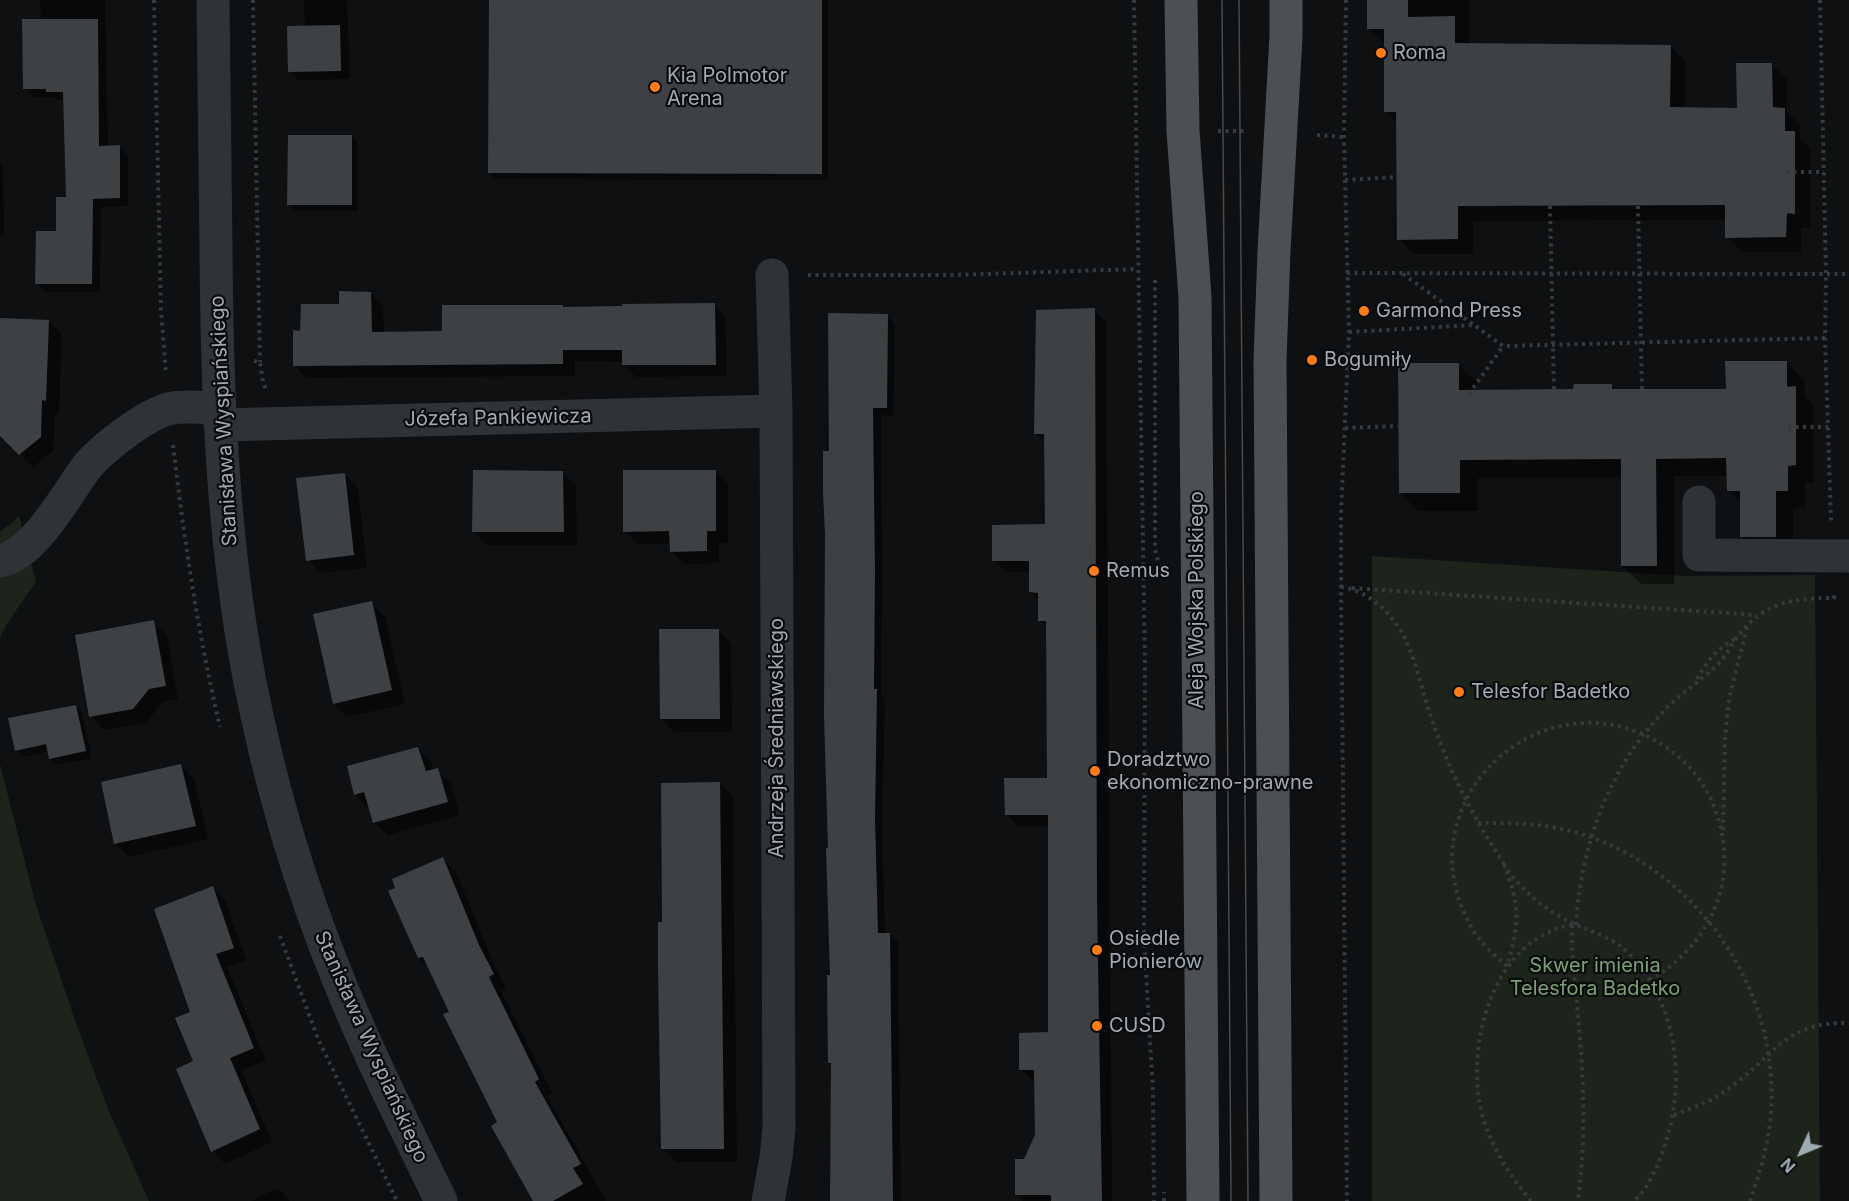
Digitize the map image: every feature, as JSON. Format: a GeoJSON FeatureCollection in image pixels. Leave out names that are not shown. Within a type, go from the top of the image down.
{"type":"FeatureCollection","features":[{"type":"Feature","properties":{"kind":"main road","name":"Aleja Wojska Polskiego"},"geometry":{"type":"LineString","coordinates":[[1182,0],[1183,131],[1195,297],[1203,1201]]}},
{"type":"Feature","properties":{"kind":"main road"},"geometry":{"type":"LineString","coordinates":[[1276,1201],[1270,360],[1286,0]]}},
{"type":"Feature","properties":{"kind":"street","name":"Stanisława Wyspiańskiego"},"geometry":{"type":"LineString","coordinates":[[213,0],[219,416],[223,485],[241,633],[260,726],[286,825],[317,925],[338,980],[389,1094],[441,1201]]}},
{"type":"Feature","properties":{"kind":"street","name":"Andrzeja Średniawskiego"},"geometry":{"type":"LineString","coordinates":[[768,1201],[776,1158],[778,1128],[776,411],[772,274]]}},
{"type":"Feature","properties":{"kind":"street","name":"Józefa Pankiewicza"},"geometry":{"type":"LineString","coordinates":[[0,561],[10,559],[42,532],[88,466],[112,441],[168,409],[268,424],[776,411]]}},
{"type":"Feature","properties":{"kind":"street"},"geometry":{"type":"LineString","coordinates":[[1700,501],[1699,555],[1840,556]]}},
{"type":"Feature","properties":{"kind":"path"},"geometry":{"type":"LineString","coordinates":[[253,0],[260,362],[262,382],[270,397],[268,424]]}},
{"type":"Feature","properties":{"kind":"path"},"geometry":{"type":"LineString","coordinates":[[1134,0],[1145,666],[1144,936],[1153,1093],[1154,1201]]}},
{"type":"Feature","properties":{"kind":"path"},"geometry":{"type":"LineString","coordinates":[[1346,0],[1344,137],[1349,332],[1341,512],[1341,587],[1347,1201]]}},
{"type":"Feature","properties":{"kind":"path"},"geometry":{"type":"LineString","coordinates":[[1578,1201],[1584,1124],[1578,1017],[1571,952],[1582,872],[1590,838],[1608,792],[1644,734],[1660,714],[1714,668],[1727,654],[1737,637],[1758,615],[1783,603],[1802,598],[1833,598],[1840,556],[1828,427],[1820,0]]}},
{"type":"Feature","properties":{"kind":"path"},"geometry":{"type":"LineString","coordinates":[[1209,131],[1250,131]]}},
{"type":"Feature","properties":{"kind":"path"},"geometry":{"type":"LineString","coordinates":[[1315,135],[1344,137]]}},
{"type":"Feature","properties":{"kind":"path"},"geometry":{"type":"LineString","coordinates":[[1786,172],[1824,172]]}},
{"type":"Feature","properties":{"kind":"path"},"geometry":{"type":"LineString","coordinates":[[1345,180],[1396,177]]}},
{"type":"Feature","properties":{"kind":"path"},"geometry":{"type":"LineString","coordinates":[[1550,206],[1554,393]]}},
{"type":"Feature","properties":{"kind":"path"},"geometry":{"type":"LineString","coordinates":[[1638,206],[1642,392]]}},
{"type":"Feature","properties":{"kind":"path"},"geometry":{"type":"LineString","coordinates":[[772,274],[954,274],[1138,269]]}},
{"type":"Feature","properties":{"kind":"path"},"geometry":{"type":"LineString","coordinates":[[1347,273],[1849,274]]}},
{"type":"Feature","properties":{"kind":"path"},"geometry":{"type":"LineString","coordinates":[[1403,274],[1503,346],[1825,338]]}},
{"type":"Feature","properties":{"kind":"path"},"geometry":{"type":"LineString","coordinates":[[1349,332],[1474,325]]}},
{"type":"Feature","properties":{"kind":"path"},"geometry":{"type":"LineString","coordinates":[[1468,394],[1503,346]]}},
{"type":"Feature","properties":{"kind":"path"},"geometry":{"type":"LineString","coordinates":[[217,361],[260,362]]}},
{"type":"Feature","properties":{"kind":"path"},"geometry":{"type":"LineString","coordinates":[[1345,428],[1398,426]]}},
{"type":"Feature","properties":{"kind":"path"},"geometry":{"type":"LineString","coordinates":[[1788,427],[1828,427]]}},
{"type":"Feature","properties":{"kind":"path"},"geometry":{"type":"LineString","coordinates":[[1341,587],[1758,615]]}},
{"type":"Feature","properties":{"kind":"path"},"geometry":{"type":"LineString","coordinates":[[1347,588],[1372,600],[1392,619],[1408,644],[1432,720],[1466,800],[1478,823],[1518,883],[1540,904],[1574,925],[1607,937],[1625,950],[1650,980],[1663,1006],[1674,1050],[1677,1076],[1670,1136],[1651,1178],[1634,1201]]}},
{"type":"Feature","properties":{"kind":"path"},"geometry":{"type":"LineString","coordinates":[[1650,980],[1678,962],[1695,944],[1709,922],[1719,898],[1725,867],[1723,834],[1725,738],[1729,699],[1747,627]]}},
{"type":"Feature","properties":{"kind":"path"},"geometry":{"type":"LineString","coordinates":[[1696,681],[1707,661],[1721,646],[1737,637]]}},
{"type":"Feature","properties":{"kind":"path"},"geometry":{"type":"LineString","coordinates":[[1507,966],[1491,953],[1473,931],[1460,903],[1452,869],[1454,837],[1466,800],[1475,784],[1492,763],[1514,745],[1539,731],[1572,723],[1602,723],[1644,734],[1680,758],[1702,782],[1716,810],[1723,834]]}},
{"type":"Feature","properties":{"kind":"path"},"geometry":{"type":"LineString","coordinates":[[1478,823],[1527,823],[1555,827],[1590,838],[1638,860],[1676,888],[1696,906],[1709,922],[1740,967],[1753,996],[1768,1054],[1771,1112],[1759,1175],[1750,1201]]}},
{"type":"Feature","properties":{"kind":"path"},"geometry":{"type":"LineString","coordinates":[[1504,864],[1517,907],[1517,927],[1507,966]]}},
{"type":"Feature","properties":{"kind":"path"},"geometry":{"type":"LineString","coordinates":[[1532,1201],[1503,1166],[1483,1117],[1479,1089],[1479,1052],[1483,1024],[1494,987],[1507,966],[1536,939],[1552,931],[1574,925]]}},
{"type":"Feature","properties":{"kind":"path"},"geometry":{"type":"LineString","coordinates":[[1673,1115],[1699,1106],[1727,1090],[1788,1037],[1808,1028],[1834,1022],[1849,1023]]}},
{"type":"Feature","properties":{"kind":"green space"},"geometry":{"type":"Polygon","coordinates":[[[19,516],[36,582],[0,637],[0,531],[19,516]]]}},
{"type":"Feature","properties":{"kind":"green space","name":"Skwer imienia Telesfora Badetko"},"geometry":{"type":"Polygon","coordinates":[[[1372,556],[1684,576],[1815,575],[1820,1201],[1372,1201],[1372,556]]]}},
{"type":"Feature","properties":{"kind":"green space"},"geometry":{"type":"Polygon","coordinates":[[[0,764],[35,902],[77,1026],[108,1109],[149,1201],[0,1201],[0,764]]]}},
{"type":"Feature","properties":{"kind":"building","name":"Kia Polmotor Arena"},"geometry":{"type":"Polygon","coordinates":[[[489,0],[822,0],[822,174],[488,173],[489,0]]]}},
{"type":"Feature","properties":{"kind":"building"},"geometry":{"type":"Polygon","coordinates":[[[1367,0],[1408,0],[1408,17],[1455,16],[1455,43],[1671,45],[1670,107],[1737,108],[1736,63],[1772,63],[1773,107],[1785,108],[1785,131],[1795,131],[1795,214],[1787,213],[1786,237],[1725,238],[1725,205],[1458,206],[1458,239],[1397,240],[1396,112],[1384,112],[1384,29],[1367,29],[1367,0]]]}},
{"type":"Feature","properties":{"kind":"building"},"geometry":{"type":"Polygon","coordinates":[[[22,19],[98,19],[99,146],[120,145],[120,198],[93,199],[92,284],[35,284],[36,231],[56,231],[56,197],[66,197],[63,92],[23,89],[22,19]]]}},
{"type":"Feature","properties":{"kind":"building"},"geometry":{"type":"Polygon","coordinates":[[[340,25],[341,71],[288,72],[287,26],[340,25]]]}},
{"type":"Feature","properties":{"kind":"building"},"geometry":{"type":"Polygon","coordinates":[[[288,135],[352,135],[352,205],[287,205],[288,135]]]}},
{"type":"Feature","properties":{"kind":"building"},"geometry":{"type":"Polygon","coordinates":[[[339,291],[371,292],[372,332],[442,331],[442,305],[563,305],[563,307],[715,303],[716,365],[622,365],[622,350],[563,350],[563,364],[293,366],[293,330],[300,331],[301,304],[339,304],[339,291]]]}},
{"type":"Feature","properties":{"kind":"building"},"geometry":{"type":"Polygon","coordinates":[[[1095,308],[1097,901],[1102,1201],[1051,1201],[1051,1195],[1015,1195],[1015,1159],[1024,1159],[1035,1135],[1034,1070],[1019,1070],[1019,1033],[1048,1032],[1048,815],[1005,815],[1004,778],[1047,778],[1046,621],[1038,621],[1038,593],[1029,592],[1029,561],[992,561],[992,525],[1045,524],[1044,434],[1034,434],[1036,310],[1095,308]]]}},
{"type":"Feature","properties":{"kind":"building"},"geometry":{"type":"Polygon","coordinates":[[[828,313],[888,314],[887,408],[873,408],[874,689],[877,689],[875,818],[878,933],[890,933],[893,1201],[830,1201],[831,1063],[828,1063],[827,975],[830,975],[824,716],[825,534],[823,492],[823,451],[829,451],[828,313]]]}},
{"type":"Feature","properties":{"kind":"building"},"geometry":{"type":"Polygon","coordinates":[[[0,318],[49,320],[46,401],[42,400],[41,437],[19,455],[0,436],[0,318]]]}},
{"type":"Feature","properties":{"kind":"building"},"geometry":{"type":"Polygon","coordinates":[[[1725,361],[1787,361],[1787,387],[1796,386],[1796,465],[1788,466],[1788,491],[1776,491],[1776,537],[1740,537],[1740,491],[1727,491],[1726,458],[1656,459],[1657,566],[1621,566],[1621,459],[1460,460],[1460,493],[1399,493],[1398,363],[1459,363],[1459,390],[1573,389],[1574,384],[1612,384],[1612,389],[1726,389],[1725,361]]]}},
{"type":"Feature","properties":{"kind":"building"},"geometry":{"type":"Polygon","coordinates":[[[473,470],[563,471],[564,532],[472,532],[473,470]]]}},
{"type":"Feature","properties":{"kind":"building"},"geometry":{"type":"Polygon","coordinates":[[[623,470],[716,470],[716,531],[707,531],[707,551],[670,552],[669,531],[623,532],[623,470]]]}},
{"type":"Feature","properties":{"kind":"building"},"geometry":{"type":"Polygon","coordinates":[[[345,473],[354,555],[306,561],[296,478],[345,473]]]}},
{"type":"Feature","properties":{"kind":"building"},"geometry":{"type":"Polygon","coordinates":[[[372,601],[392,690],[333,704],[313,614],[372,601]]]}},
{"type":"Feature","properties":{"kind":"building"},"geometry":{"type":"Polygon","coordinates":[[[154,620],[166,686],[149,689],[133,709],[89,717],[75,635],[154,620]]]}},
{"type":"Feature","properties":{"kind":"building"},"geometry":{"type":"Polygon","coordinates":[[[659,629],[719,629],[720,719],[660,719],[659,629]]]}},
{"type":"Feature","properties":{"kind":"building"},"geometry":{"type":"Polygon","coordinates":[[[76,705],[86,751],[49,759],[46,744],[15,751],[8,718],[76,705]]]}},
{"type":"Feature","properties":{"kind":"building"},"geometry":{"type":"Polygon","coordinates":[[[418,747],[426,771],[438,768],[448,802],[373,823],[364,792],[354,795],[347,766],[418,747]]]}},
{"type":"Feature","properties":{"kind":"building"},"geometry":{"type":"Polygon","coordinates":[[[181,764],[196,826],[114,844],[101,782],[181,764]]]}},
{"type":"Feature","properties":{"kind":"building"},"geometry":{"type":"Polygon","coordinates":[[[720,782],[724,1149],[661,1149],[658,922],[662,922],[661,783],[720,782]]]}},
{"type":"Feature","properties":{"kind":"building"},"geometry":{"type":"Polygon","coordinates":[[[443,857],[479,945],[494,974],[489,977],[539,1079],[535,1082],[581,1164],[573,1168],[583,1184],[553,1201],[533,1201],[491,1126],[497,1122],[443,1014],[449,1012],[423,957],[418,958],[388,891],[395,888],[392,879],[443,857]]]}},
{"type":"Feature","properties":{"kind":"building"},"geometry":{"type":"Polygon","coordinates":[[[213,886],[234,948],[216,954],[254,1048],[230,1058],[260,1129],[211,1152],[176,1069],[193,1061],[175,1018],[190,1012],[154,909],[213,886]]]}},
{"type":"Feature","properties":{"kind":"tram line"},"geometry":{"type":"LineString","coordinates":[[1222,0],[1231,1201]]}},
{"type":"Feature","properties":{"kind":"tram line"},"geometry":{"type":"LineString","coordinates":[[1239,0],[1248,1201]]}},
{"type":"Feature","properties":{"kind":"place","name":"Roma"},"geometry":{"type":"Point","coordinates":[1381,53]}},
{"type":"Feature","properties":{"kind":"place","name":"Kia Polmotor Arena"},"geometry":{"type":"Point","coordinates":[655,87]}},
{"type":"Feature","properties":{"kind":"place","name":"Garmond Press"},"geometry":{"type":"Point","coordinates":[1364,311]}},
{"type":"Feature","properties":{"kind":"place","name":"Bogumiły"},"geometry":{"type":"Point","coordinates":[1312,360]}},
{"type":"Feature","properties":{"kind":"place","name":"Remus"},"geometry":{"type":"Point","coordinates":[1094,571]}},
{"type":"Feature","properties":{"kind":"place","name":"Telesfor Badetko"},"geometry":{"type":"Point","coordinates":[1459,692]}},
{"type":"Feature","properties":{"kind":"place","name":"Doradztwo ekonomiczno-prawne"},"geometry":{"type":"Point","coordinates":[1095,771]}},
{"type":"Feature","properties":{"kind":"place","name":"Osiedle Pionierów"},"geometry":{"type":"Point","coordinates":[1097,950]}},
{"type":"Feature","properties":{"kind":"place","name":"CUSD"},"geometry":{"type":"Point","coordinates":[1097,1026]}}]}
